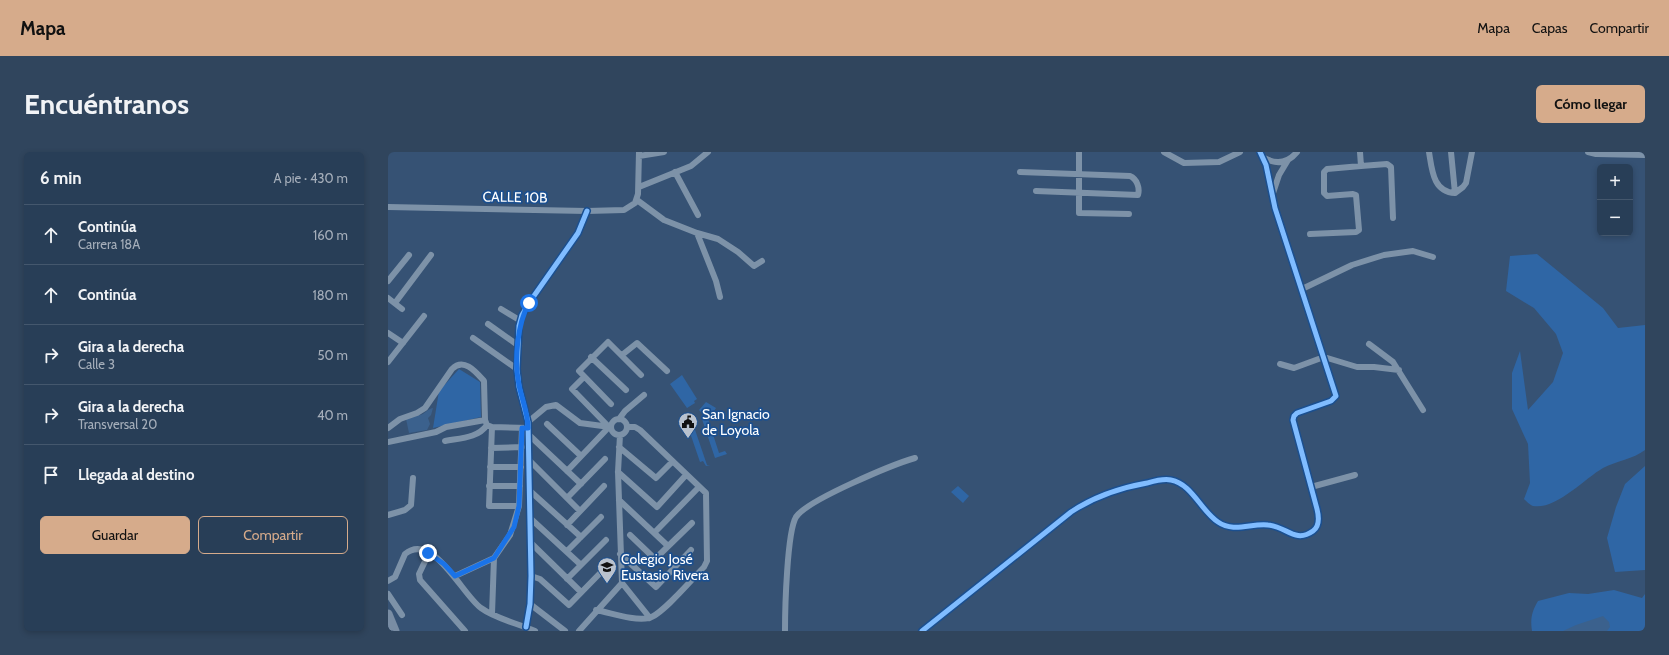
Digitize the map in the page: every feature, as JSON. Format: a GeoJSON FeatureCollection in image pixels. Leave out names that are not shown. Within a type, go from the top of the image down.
{"type":"FeatureCollection","features":[{"type":"Feature","properties":{"kind":"main road"},"geometry":{"type":"LineString","coordinates":[[388,614],[395,631]]}},
{"type":"Feature","properties":{"kind":"street"},"geometry":{"type":"LineString","coordinates":[[664,152],[639,154],[639,187],[637,200],[664,220],[697,233],[718,239],[754,266],[762,261]]}},
{"type":"Feature","properties":{"kind":"street"},"geometry":{"type":"LineString","coordinates":[[639,187],[691,166],[708,152]]}},
{"type":"Feature","properties":{"kind":"street"},"geometry":{"type":"LineString","coordinates":[[1079,152],[1079,214],[1129,214]]}},
{"type":"Feature","properties":{"kind":"street"},"geometry":{"type":"LineString","coordinates":[[1164,152],[1184,162],[1219,162],[1226,160],[1240,152]]}},
{"type":"Feature","properties":{"kind":"street"},"geometry":{"type":"LineString","coordinates":[[922,631],[1072,512],[1088,501],[1109,491],[1159,480],[1171,480],[1182,485],[1210,516],[1219,523],[1229,527],[1241,528],[1269,525],[1278,527],[1294,536],[1301,537],[1315,530],[1318,525],[1317,509],[1293,420],[1297,413],[1331,401],[1336,396],[1278,220],[1264,158],[1260,152]]}},
{"type":"Feature","properties":{"kind":"street"},"geometry":{"type":"LineString","coordinates":[[1272,196],[1279,175],[1288,160],[1297,152]]}},
{"type":"Feature","properties":{"kind":"street"},"geometry":{"type":"LineString","coordinates":[[1360,152],[1361,166]]}},
{"type":"Feature","properties":{"kind":"street"},"geometry":{"type":"LineString","coordinates":[[1429,152],[1434,178],[1438,185],[1442,190],[1455,192],[1466,183],[1472,152]]}},
{"type":"Feature","properties":{"kind":"street"},"geometry":{"type":"LineString","coordinates":[[1451,152],[1455,192]]}},
{"type":"Feature","properties":{"kind":"street"},"geometry":{"type":"LineString","coordinates":[[1588,152],[1596,154],[1645,154]]}},
{"type":"Feature","properties":{"kind":"street"},"geometry":{"type":"LineString","coordinates":[[1264,158],[1275,162],[1288,160]]}},
{"type":"Feature","properties":{"kind":"street"},"geometry":{"type":"LineString","coordinates":[[1310,234],[1356,232],[1359,230],[1356,195],[1327,196],[1324,194],[1324,172],[1327,169],[1386,164],[1391,167],[1393,218]]}},
{"type":"Feature","properties":{"kind":"street"},"geometry":{"type":"LineString","coordinates":[[675,172],[698,215]]}},
{"type":"Feature","properties":{"kind":"street"},"geometry":{"type":"LineString","coordinates":[[1020,172],[1130,176],[1133,177],[1139,191],[1138,195],[1036,191]]}},
{"type":"Feature","properties":{"kind":"street","name":"CALLE 10B"},"geometry":{"type":"LineString","coordinates":[[388,208],[588,211],[624,210],[632,206],[637,200]]}},
{"type":"Feature","properties":{"kind":"street"},"geometry":{"type":"LineString","coordinates":[[526,627],[530,604],[531,543],[527,428],[517,369],[520,321],[529,303],[578,233],[588,211]]}},
{"type":"Feature","properties":{"kind":"street"},"geometry":{"type":"LineString","coordinates":[[697,233],[716,281],[720,297]]}},
{"type":"Feature","properties":{"kind":"street"},"geometry":{"type":"LineString","coordinates":[[1302,289],[1352,265],[1384,256],[1413,251],[1433,257]]}},
{"type":"Feature","properties":{"kind":"street"},"geometry":{"type":"LineString","coordinates":[[388,281],[409,255]]}},
{"type":"Feature","properties":{"kind":"street"},"geometry":{"type":"LineString","coordinates":[[395,303],[431,255]]}},
{"type":"Feature","properties":{"kind":"street"},"geometry":{"type":"LineString","coordinates":[[388,298],[402,309]]}},
{"type":"Feature","properties":{"kind":"street"},"geometry":{"type":"LineString","coordinates":[[501,309],[520,321]]}},
{"type":"Feature","properties":{"kind":"street"},"geometry":{"type":"LineString","coordinates":[[388,362],[424,316]]}},
{"type":"Feature","properties":{"kind":"street"},"geometry":{"type":"LineString","coordinates":[[488,324],[518,346]]}},
{"type":"Feature","properties":{"kind":"street"},"geometry":{"type":"LineString","coordinates":[[388,333],[403,343]]}},
{"type":"Feature","properties":{"kind":"street"},"geometry":{"type":"LineString","coordinates":[[473,338],[517,369]]}},
{"type":"Feature","properties":{"kind":"street"},"geometry":{"type":"LineString","coordinates":[[611,404],[579,370],[591,357],[608,342],[641,375]]}},
{"type":"Feature","properties":{"kind":"street"},"geometry":{"type":"LineString","coordinates":[[622,355],[637,343],[667,371]]}},
{"type":"Feature","properties":{"kind":"street"},"geometry":{"type":"LineString","coordinates":[[1369,344],[1389,358],[1399,370],[1423,410]]}},
{"type":"Feature","properties":{"kind":"street"},"geometry":{"type":"LineString","coordinates":[[591,357],[626,390]]}},
{"type":"Feature","properties":{"kind":"street"},"geometry":{"type":"LineString","coordinates":[[1280,364],[1294,368],[1324,357],[1357,368],[1374,367],[1399,370]]}},
{"type":"Feature","properties":{"kind":"street"},"geometry":{"type":"LineString","coordinates":[[388,428],[400,418],[421,411],[455,366],[464,364],[468,366],[484,381],[491,448],[489,506],[519,506]]}},
{"type":"Feature","properties":{"kind":"street"},"geometry":{"type":"LineString","coordinates":[[584,377],[572,389],[610,427],[614,433],[620,435]]}},
{"type":"Feature","properties":{"kind":"street"},"geometry":{"type":"LineString","coordinates":[[567,470],[610,427],[612,423],[619,419],[625,411],[644,394]]}},
{"type":"Feature","properties":{"kind":"street"},"geometry":{"type":"LineString","coordinates":[[455,576],[494,558],[510,535],[519,506],[522,447],[527,428],[546,407],[556,405],[580,423],[610,427]]}},
{"type":"Feature","properties":{"kind":"street"},"geometry":{"type":"LineString","coordinates":[[619,419],[625,423],[627,427]]}},
{"type":"Feature","properties":{"kind":"street"},"geometry":{"type":"LineString","coordinates":[[446,441],[477,435],[483,431],[488,424]]}},
{"type":"Feature","properties":{"kind":"street"},"geometry":{"type":"LineString","coordinates":[[388,442],[436,432],[446,427],[488,424],[527,428],[581,484]]}},
{"type":"Feature","properties":{"kind":"street"},"geometry":{"type":"LineString","coordinates":[[547,424],[581,456]]}},
{"type":"Feature","properties":{"kind":"street"},"geometry":{"type":"LineString","coordinates":[[627,427],[624,433],[620,435],[618,472],[622,583],[650,618]]}},
{"type":"Feature","properties":{"kind":"street"},"geometry":{"type":"LineString","coordinates":[[596,610],[638,618],[650,618],[661,611],[704,567],[707,561],[706,495],[640,430],[635,427],[627,427]]}},
{"type":"Feature","properties":{"kind":"street"},"geometry":{"type":"LineString","coordinates":[[491,448],[522,447]]}},
{"type":"Feature","properties":{"kind":"street"},"geometry":{"type":"LineString","coordinates":[[619,447],[656,478],[672,462]]}},
{"type":"Feature","properties":{"kind":"street"},"geometry":{"type":"LineString","coordinates":[[785,631],[790,544],[796,517],[810,505],[873,473],[915,458]]}},
{"type":"Feature","properties":{"kind":"street"},"geometry":{"type":"LineString","coordinates":[[567,498],[605,459]]}},
{"type":"Feature","properties":{"kind":"street"},"geometry":{"type":"LineString","coordinates":[[529,460],[580,511]]}},
{"type":"Feature","properties":{"kind":"street"},"geometry":{"type":"LineString","coordinates":[[490,467],[521,468]]}},
{"type":"Feature","properties":{"kind":"street"},"geometry":{"type":"LineString","coordinates":[[618,472],[657,507],[686,474]]}},
{"type":"Feature","properties":{"kind":"street"},"geometry":{"type":"LineString","coordinates":[[1311,487],[1355,475]]}},
{"type":"Feature","properties":{"kind":"street"},"geometry":{"type":"LineString","coordinates":[[388,515],[405,510],[411,505],[413,478]]}},
{"type":"Feature","properties":{"kind":"street"},"geometry":{"type":"LineString","coordinates":[[489,486],[520,486]]}},
{"type":"Feature","properties":{"kind":"street"},"geometry":{"type":"LineString","coordinates":[[567,525],[604,486]]}},
{"type":"Feature","properties":{"kind":"street"},"geometry":{"type":"LineString","coordinates":[[655,532],[699,487]]}},
{"type":"Feature","properties":{"kind":"street"},"geometry":{"type":"LineString","coordinates":[[529,490],[581,537]]}},
{"type":"Feature","properties":{"kind":"street"},"geometry":{"type":"LineString","coordinates":[[620,500],[668,546]]}},
{"type":"Feature","properties":{"kind":"street"},"geometry":{"type":"LineString","coordinates":[[567,552],[601,517]]}},
{"type":"Feature","properties":{"kind":"street"},"geometry":{"type":"LineString","coordinates":[[530,518],[581,565]]}},
{"type":"Feature","properties":{"kind":"street"},"geometry":{"type":"LineString","coordinates":[[630,535],[655,559],[692,523]]}},
{"type":"Feature","properties":{"kind":"street"},"geometry":{"type":"LineString","coordinates":[[567,579],[606,540]]}},
{"type":"Feature","properties":{"kind":"street"},"geometry":{"type":"LineString","coordinates":[[531,543],[581,592]]}},
{"type":"Feature","properties":{"kind":"street"},"geometry":{"type":"LineString","coordinates":[[388,581],[395,577],[402,557],[408,551],[419,550],[429,553],[444,564],[455,576],[474,603],[492,614],[535,631]]}},
{"type":"Feature","properties":{"kind":"street"},"geometry":{"type":"LineString","coordinates":[[620,554],[656,587],[692,550]]}},
{"type":"Feature","properties":{"kind":"street"},"geometry":{"type":"LineString","coordinates":[[429,553],[419,574],[420,580],[465,631]]}},
{"type":"Feature","properties":{"kind":"street"},"geometry":{"type":"LineString","coordinates":[[492,614],[494,558]]}},
{"type":"Feature","properties":{"kind":"street"},"geometry":{"type":"LineString","coordinates":[[531,576],[540,579],[568,606],[609,564]]}},
{"type":"Feature","properties":{"kind":"street"},"geometry":{"type":"LineString","coordinates":[[579,631],[596,610],[622,583]]}},
{"type":"Feature","properties":{"kind":"street"},"geometry":{"type":"LineString","coordinates":[[388,594],[402,615]]}},
{"type":"Feature","properties":{"kind":"street"},"geometry":{"type":"LineString","coordinates":[[530,604],[565,631]]}},
{"type":"Feature","properties":{"kind":"shaded area"},"geometry":{"type":"Polygon","coordinates":[[[1537,254],[1603,308],[1618,328],[1645,325],[1645,450],[1635,456],[1603,468],[1570,493],[1560,499],[1542,506],[1533,506],[1524,499],[1530,483],[1528,444],[1512,409],[1512,373],[1520,351],[1528,410],[1553,382],[1563,353],[1556,334],[1534,308],[1506,291],[1510,256],[1537,254]]]}},
{"type":"Feature","properties":{"kind":"shaded area"},"geometry":{"type":"Polygon","coordinates":[[[459,369],[480,382],[481,417],[433,428],[439,391],[459,369]]]}},
{"type":"Feature","properties":{"kind":"shaded area"},"geometry":{"type":"Polygon","coordinates":[[[682,375],[697,399],[694,401],[695,403],[687,408],[670,384],[682,375]]]}},
{"type":"Feature","properties":{"kind":"shaded area"},"geometry":{"type":"Polygon","coordinates":[[[706,402],[716,408],[714,411],[703,414],[699,410],[706,402]]]}},
{"type":"Feature","properties":{"kind":"shaded area"},"geometry":{"type":"Polygon","coordinates":[[[433,408],[431,415],[428,418],[430,424],[427,430],[409,433],[406,419],[422,414],[433,408]]]}},
{"type":"Feature","properties":{"kind":"shaded area"},"geometry":{"type":"Polygon","coordinates":[[[691,413],[691,418],[707,465],[710,465],[706,466],[703,461],[700,462],[688,427],[687,428],[683,419],[691,413]]]}},
{"type":"Feature","properties":{"kind":"shaded area"},"geometry":{"type":"Polygon","coordinates":[[[709,413],[708,419],[719,453],[725,451],[727,454],[715,458],[701,416],[709,413]]]}},
{"type":"Feature","properties":{"kind":"shaded area"},"geometry":{"type":"Polygon","coordinates":[[[1645,466],[1645,570],[1615,572],[1607,538],[1616,507],[1625,484],[1645,466]]]}},
{"type":"Feature","properties":{"kind":"shaded area"},"geometry":{"type":"Polygon","coordinates":[[[958,486],[969,496],[963,503],[951,492],[958,486]]]}},
{"type":"Feature","properties":{"kind":"shaded area"},"geometry":{"type":"Polygon","coordinates":[[[1614,590],[1642,598],[1645,594],[1645,631],[1532,631],[1532,615],[1538,601],[1569,593],[1588,594],[1614,590]]]}},
{"type":"Feature","properties":{"kind":"shaded area"},"geometry":{"type":"Polygon","coordinates":[[[1603,616],[1609,622],[1610,627],[1607,631],[1563,631],[1576,625],[1603,616]]]}},
{"type":"Feature","properties":{"kind":"cycle path"},"geometry":{"type":"LineString","coordinates":[[922,631],[1071,512],[1089,501],[1127,487],[1165,479],[1171,480],[1185,487],[1191,492],[1206,511],[1218,522],[1230,527],[1268,525],[1301,536],[1307,535],[1317,527],[1318,512],[1293,420],[1297,413],[1331,401],[1336,396],[1275,208],[1266,165],[1260,152]]}},
{"type":"Feature","properties":{"kind":"cycle path"},"geometry":{"type":"LineString","coordinates":[[526,627],[530,604],[531,576],[528,422],[519,387],[517,369],[519,326],[522,315],[529,303],[578,233],[587,211]]}},
{"type":"Feature","properties":{"kind":"place","name":"San Ignacio de Loyola"},"geometry":{"type":"Point","coordinates":[688,439]}},
{"type":"Feature","properties":{"kind":"place","name":"Colegio José Eustasio Rivera"},"geometry":{"type":"Point","coordinates":[607,584]}},
{"type":"Feature","properties":{"kind":"route"},"geometry":{"type":"LineString","coordinates":[[428,553],[436,557],[455,576],[494,558],[514,527],[519,506],[522,428],[528,428],[527,414],[519,387],[517,369],[519,326],[522,315],[529,303]]}}]}
